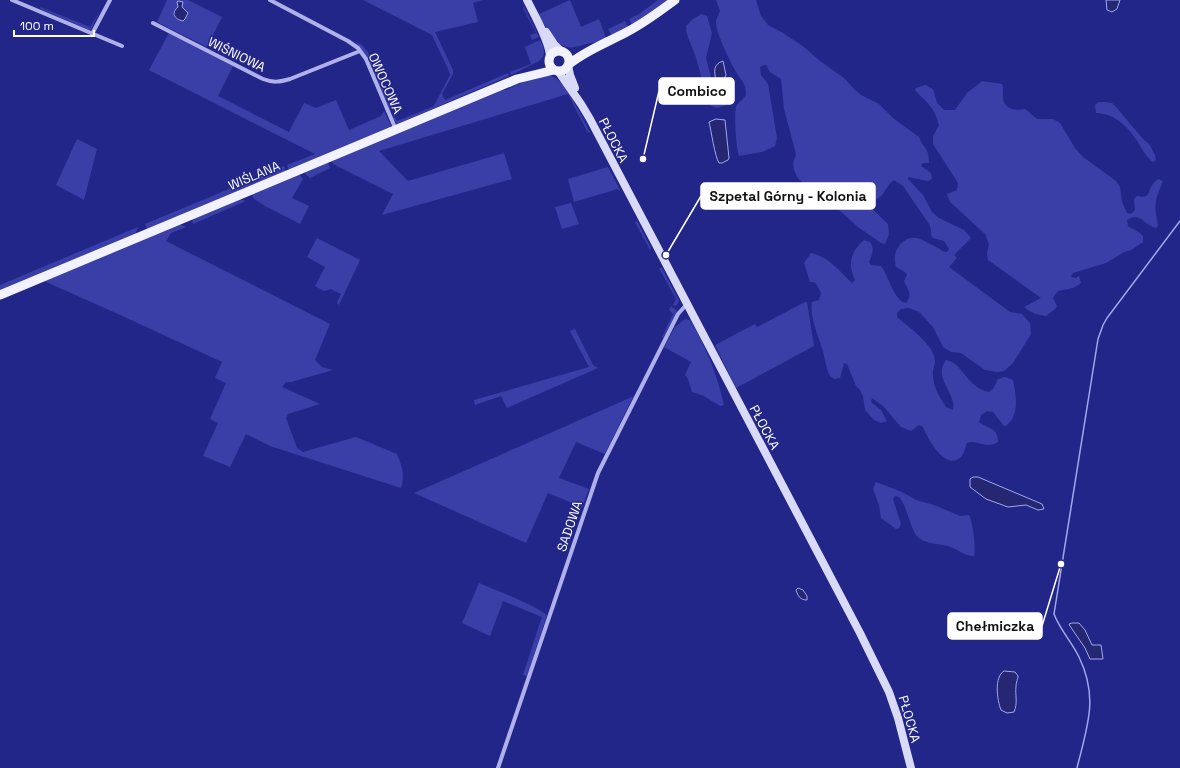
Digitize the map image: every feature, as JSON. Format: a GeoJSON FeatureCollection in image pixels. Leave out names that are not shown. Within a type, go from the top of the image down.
{"type":"FeatureCollection","features":[{"type":"Feature","properties":{"kind":"main road"},"geometry":{"type":"LineString","coordinates":[[527,0],[539,22],[554,44],[569,59],[568,65]]}},
{"type":"Feature","properties":{"kind":"main road"},"geometry":{"type":"LineString","coordinates":[[539,22],[548,47],[550,64],[556,70],[564,70],[576,58],[635,28],[675,0]]}},
{"type":"Feature","properties":{"kind":"main road"},"geometry":{"type":"LineString","coordinates":[[550,57],[555,52],[563,53],[598,46]]}},
{"type":"Feature","properties":{"kind":"main road","name":"WIŚLANA"},"geometry":{"type":"LineString","coordinates":[[0,295],[517,79],[542,65],[550,57]]}},
{"type":"Feature","properties":{"kind":"main road","name":"PŁOCKA"},"geometry":{"type":"LineString","coordinates":[[568,65],[570,76],[581,104],[890,692],[911,768]]}},
{"type":"Feature","properties":{"kind":"main road","name":"WIŚLANA"},"geometry":{"type":"LineString","coordinates":[[517,79],[556,70]]}},
{"type":"Feature","properties":{"kind":"main road","name":"PŁOCKA"},"geometry":{"type":"LineString","coordinates":[[556,70],[581,104]]}},
{"type":"Feature","properties":{"kind":"street"},"geometry":{"type":"LineString","coordinates":[[12,0],[122,46]]}},
{"type":"Feature","properties":{"kind":"street"},"geometry":{"type":"LineString","coordinates":[[92,34],[110,0]]}},
{"type":"Feature","properties":{"kind":"street","name":"OWOCOWA"},"geometry":{"type":"LineString","coordinates":[[270,0],[348,41],[360,51],[369,65],[396,130]]}},
{"type":"Feature","properties":{"kind":"street","name":"WIŚNIOWA"},"geometry":{"type":"LineString","coordinates":[[153,23],[264,79],[273,82],[290,79],[360,51]]}},
{"type":"Feature","properties":{"kind":"street","name":"SADOWA"},"geometry":{"type":"LineString","coordinates":[[498,768],[596,477],[678,314],[687,304]]}},
{"type":"Feature","properties":{"kind":"shaded area"},"geometry":{"type":"Polygon","coordinates":[[[167,0],[188,0],[222,17],[207,47],[157,22],[167,0]]]}},
{"type":"Feature","properties":{"kind":"shaded area"},"geometry":{"type":"Polygon","coordinates":[[[363,0],[483,0],[473,3],[478,22],[435,32],[453,70],[453,74],[442,94],[445,100],[508,73],[509,76],[397,124],[393,118],[394,116],[397,121],[432,107],[435,104],[450,75],[449,71],[432,35],[363,0]]]}},
{"type":"Feature","properties":{"kind":"shaded area"},"geometry":{"type":"Polygon","coordinates":[[[570,0],[581,27],[599,19],[606,38],[577,47],[563,46],[555,39],[539,14],[570,0]]]}},
{"type":"Feature","properties":{"kind":"shaded area"},"geometry":{"type":"Polygon","coordinates":[[[658,0],[669,0],[654,12],[632,25],[629,19],[639,14],[658,0]]]}},
{"type":"Feature","properties":{"kind":"shaded area"},"geometry":{"type":"Polygon","coordinates":[[[716,0],[756,0],[761,16],[768,25],[804,47],[820,61],[844,78],[861,95],[879,104],[893,118],[919,137],[927,151],[929,158],[929,163],[923,163],[921,166],[931,173],[932,179],[928,181],[908,177],[908,179],[923,195],[932,212],[939,218],[964,230],[971,238],[954,255],[957,258],[949,267],[1010,312],[1022,314],[1030,323],[1031,334],[1013,363],[1004,371],[997,372],[985,370],[961,353],[951,352],[943,347],[933,327],[919,312],[909,308],[901,309],[897,313],[897,317],[931,349],[935,361],[933,381],[938,394],[946,407],[953,410],[952,398],[943,379],[942,373],[942,367],[946,360],[956,365],[975,386],[981,390],[989,392],[993,389],[998,379],[1005,377],[1013,380],[1016,405],[1010,422],[1004,426],[993,412],[987,411],[981,415],[979,422],[994,431],[998,437],[998,442],[989,445],[975,442],[967,443],[961,457],[955,460],[949,460],[938,452],[923,427],[919,425],[911,431],[901,427],[883,406],[872,398],[871,402],[881,410],[887,421],[881,423],[874,420],[865,410],[863,396],[856,386],[847,364],[844,363],[840,378],[834,379],[829,375],[811,308],[812,302],[819,300],[821,293],[814,282],[810,282],[804,263],[811,253],[823,257],[852,283],[855,280],[851,269],[853,253],[864,240],[870,242],[873,250],[869,262],[871,265],[881,266],[894,293],[906,303],[909,294],[904,281],[907,275],[905,272],[896,267],[895,261],[895,254],[899,246],[908,239],[917,238],[942,251],[947,252],[949,249],[944,241],[933,238],[929,224],[903,186],[894,180],[882,195],[869,206],[888,224],[889,234],[885,244],[881,243],[858,227],[819,192],[806,186],[797,177],[793,163],[796,154],[784,109],[781,79],[770,72],[766,65],[760,67],[761,75],[768,84],[777,138],[775,146],[762,152],[739,156],[736,139],[735,111],[737,105],[746,95],[746,91],[718,34],[716,20],[720,11],[716,0]]]}},
{"type":"Feature","properties":{"kind":"shaded area"},"geometry":{"type":"Polygon","coordinates":[[[1106,0],[1120,0],[1117,9],[1112,12],[1107,10],[1106,0]]]}},
{"type":"Feature","properties":{"kind":"shaded area"},"geometry":{"type":"Polygon","coordinates":[[[178,1],[183,2],[182,7],[188,13],[183,21],[174,16],[178,7],[178,1]]]}},
{"type":"Feature","properties":{"kind":"shaded area"},"geometry":{"type":"Polygon","coordinates":[[[40,7],[90,27],[100,11],[91,29],[89,30],[41,9],[40,7]]]}},
{"type":"Feature","properties":{"kind":"shaded area"},"geometry":{"type":"Polygon","coordinates":[[[524,7],[539,37],[532,40],[530,35],[536,33],[523,8],[524,7]]]}},
{"type":"Feature","properties":{"kind":"shaded area"},"geometry":{"type":"Polygon","coordinates":[[[702,14],[707,16],[712,33],[706,58],[712,81],[714,84],[725,88],[729,100],[727,105],[717,108],[711,106],[708,100],[686,30],[686,26],[693,19],[702,14]]]}},
{"type":"Feature","properties":{"kind":"shaded area"},"geometry":{"type":"Polygon","coordinates":[[[625,21],[629,28],[612,36],[608,29],[625,21]]]}},
{"type":"Feature","properties":{"kind":"shaded area"},"geometry":{"type":"Polygon","coordinates":[[[169,33],[233,66],[218,96],[289,132],[304,103],[316,108],[336,100],[349,130],[381,116],[384,111],[392,128],[289,170],[287,165],[315,154],[149,70],[169,33]]]}},
{"type":"Feature","properties":{"kind":"shaded area"},"geometry":{"type":"Polygon","coordinates":[[[540,40],[544,51],[542,59],[511,75],[510,72],[531,64],[525,47],[540,40]]]}},
{"type":"Feature","properties":{"kind":"shaded area"},"geometry":{"type":"Polygon","coordinates":[[[356,42],[362,45],[368,52],[391,108],[389,109],[368,59],[356,42]]]}},
{"type":"Feature","properties":{"kind":"shaded area"},"geometry":{"type":"Polygon","coordinates":[[[723,61],[726,75],[723,81],[719,82],[716,80],[715,69],[717,64],[723,61]]]}},
{"type":"Feature","properties":{"kind":"shaded area"},"geometry":{"type":"Polygon","coordinates":[[[548,75],[557,79],[563,85],[572,98],[590,132],[588,133],[568,94],[379,151],[408,181],[504,153],[512,179],[382,215],[393,194],[333,164],[332,161],[500,90],[506,90],[528,80],[548,75]]]}},
{"type":"Feature","properties":{"kind":"shaded area"},"geometry":{"type":"Polygon","coordinates":[[[982,81],[1002,84],[1004,101],[1007,107],[1017,110],[1025,109],[1037,119],[1053,119],[1060,123],[1075,148],[1083,157],[1116,181],[1120,187],[1122,202],[1127,213],[1131,214],[1135,210],[1134,199],[1137,196],[1147,196],[1153,183],[1158,179],[1163,181],[1156,203],[1158,226],[1156,228],[1136,217],[1127,220],[1128,226],[1143,236],[1143,242],[1106,263],[1073,273],[1071,277],[1076,278],[1079,276],[1081,283],[1073,288],[1060,290],[1053,298],[1057,306],[1046,316],[1029,311],[1024,307],[1041,298],[988,260],[987,253],[989,244],[985,234],[950,202],[947,194],[957,190],[958,183],[933,144],[933,136],[939,125],[935,113],[915,90],[916,88],[925,85],[933,89],[937,103],[944,110],[955,110],[967,93],[982,81]]]}},
{"type":"Feature","properties":{"kind":"shaded area"},"geometry":{"type":"Polygon","coordinates":[[[1099,102],[1112,103],[1117,108],[1149,144],[1156,160],[1153,162],[1148,158],[1134,136],[1115,118],[1096,113],[1095,105],[1099,102]]]}},
{"type":"Feature","properties":{"kind":"shaded area"},"geometry":{"type":"Polygon","coordinates":[[[716,119],[725,120],[729,158],[722,163],[719,163],[718,160],[709,122],[716,119]]]}},
{"type":"Feature","properties":{"kind":"shaded area"},"geometry":{"type":"Polygon","coordinates":[[[77,139],[97,149],[84,200],[56,185],[77,139]]]}},
{"type":"Feature","properties":{"kind":"shaded area"},"geometry":{"type":"Polygon","coordinates":[[[328,163],[330,168],[310,178],[305,174],[306,172],[328,163]]]}},
{"type":"Feature","properties":{"kind":"shaded area"},"geometry":{"type":"Polygon","coordinates":[[[284,166],[286,171],[147,229],[145,224],[284,166]]]}},
{"type":"Feature","properties":{"kind":"shaded area"},"geometry":{"type":"Polygon","coordinates":[[[608,167],[620,190],[619,191],[618,189],[574,202],[568,179],[608,167]]]}},
{"type":"Feature","properties":{"kind":"shaded area"},"geometry":{"type":"Polygon","coordinates":[[[299,174],[303,179],[292,198],[309,206],[300,224],[253,198],[252,193],[299,174]]]}},
{"type":"Feature","properties":{"kind":"shaded area"},"geometry":{"type":"Polygon","coordinates":[[[240,199],[246,201],[193,224],[192,218],[240,199]]]}},
{"type":"Feature","properties":{"kind":"shaded area"},"geometry":{"type":"Polygon","coordinates":[[[571,203],[579,224],[562,229],[555,207],[571,203]]]}},
{"type":"Feature","properties":{"kind":"shaded area"},"geometry":{"type":"Polygon","coordinates":[[[637,221],[651,248],[650,250],[635,222],[637,221]]]}},
{"type":"Feature","properties":{"kind":"shaded area"},"geometry":{"type":"Polygon","coordinates":[[[179,224],[186,227],[171,233],[166,241],[330,324],[315,360],[322,367],[333,370],[291,382],[286,382],[282,387],[320,404],[288,414],[286,418],[297,448],[303,452],[356,437],[397,454],[403,479],[401,488],[270,446],[246,434],[230,467],[203,456],[218,423],[210,419],[226,383],[215,378],[222,362],[44,281],[179,224]]]}},
{"type":"Feature","properties":{"kind":"shaded area"},"geometry":{"type":"Polygon","coordinates":[[[138,227],[135,234],[0,291],[0,285],[138,227]]]}},
{"type":"Feature","properties":{"kind":"shaded area"},"geometry":{"type":"Polygon","coordinates":[[[317,238],[360,260],[339,305],[337,303],[341,294],[331,289],[324,291],[315,286],[325,267],[307,257],[317,238]]]}},
{"type":"Feature","properties":{"kind":"shaded area"},"geometry":{"type":"Polygon","coordinates":[[[659,268],[662,268],[679,301],[676,306],[673,305],[676,299],[659,268]]]}},
{"type":"Feature","properties":{"kind":"shaded area"},"geometry":{"type":"Polygon","coordinates":[[[807,302],[814,346],[736,388],[715,345],[755,324],[757,327],[807,302]]]}},
{"type":"Feature","properties":{"kind":"shaded area"},"geometry":{"type":"Polygon","coordinates":[[[671,306],[677,311],[663,338],[662,337],[673,314],[669,310],[671,306]]]}},
{"type":"Feature","properties":{"kind":"shaded area"},"geometry":{"type":"Polygon","coordinates":[[[685,319],[690,320],[706,350],[724,405],[720,406],[704,396],[692,392],[688,379],[685,375],[691,362],[664,347],[675,327],[685,319]]]}},
{"type":"Feature","properties":{"kind":"shaded area"},"geometry":{"type":"Polygon","coordinates":[[[575,329],[593,365],[598,368],[507,408],[501,396],[475,405],[474,400],[589,367],[570,331],[575,329]]]}},
{"type":"Feature","properties":{"kind":"shaded area"},"geometry":{"type":"Polygon","coordinates":[[[632,397],[605,454],[576,442],[559,478],[589,489],[582,507],[548,493],[526,543],[414,493],[632,397]]]}},
{"type":"Feature","properties":{"kind":"shaded area"},"geometry":{"type":"Polygon","coordinates":[[[973,477],[978,477],[1042,504],[1044,509],[1038,510],[1026,505],[1008,507],[986,499],[970,487],[970,479],[973,477]]]}},
{"type":"Feature","properties":{"kind":"shaded area"},"geometry":{"type":"Polygon","coordinates":[[[876,482],[902,492],[916,500],[934,505],[960,516],[969,515],[974,535],[974,556],[965,554],[954,548],[926,542],[919,538],[913,530],[905,507],[899,497],[895,496],[893,499],[901,524],[899,528],[896,529],[881,518],[879,505],[873,489],[876,482]]]}},
{"type":"Feature","properties":{"kind":"shaded area"},"geometry":{"type":"Polygon","coordinates":[[[479,583],[523,601],[547,615],[527,676],[523,675],[542,617],[503,601],[490,636],[462,623],[479,583]]]}},
{"type":"Feature","properties":{"kind":"shaded area"},"geometry":{"type":"Polygon","coordinates":[[[798,588],[803,590],[807,596],[807,600],[799,596],[796,590],[798,588]]]}},
{"type":"Feature","properties":{"kind":"shaded area"},"geometry":{"type":"Polygon","coordinates":[[[1079,623],[1085,630],[1092,645],[1101,645],[1103,659],[1090,659],[1085,648],[1069,624],[1079,623]]]}},
{"type":"Feature","properties":{"kind":"shaded area"},"geometry":{"type":"Polygon","coordinates":[[[1004,671],[1015,672],[1018,676],[1016,685],[1016,705],[1014,712],[1007,713],[1001,710],[1000,706],[997,689],[999,678],[1004,671]]]}},
{"type":"Feature","properties":{"kind":"waterway"},"geometry":{"type":"LineString","coordinates":[[1077,768],[1087,726],[1090,699],[1089,686],[1079,657],[1059,625],[1054,614],[1098,339],[1107,318],[1180,221]]}},
{"type":"Feature","properties":{"kind":"place","name":"Combico"},"geometry":{"type":"Point","coordinates":[643,159]}},
{"type":"Feature","properties":{"kind":"place","name":"Szpetal Górny - Kolonia"},"geometry":{"type":"Point","coordinates":[666,255]}},
{"type":"Feature","properties":{"kind":"place","name":"Chełmiczka"},"geometry":{"type":"Point","coordinates":[1061,564]}}]}
